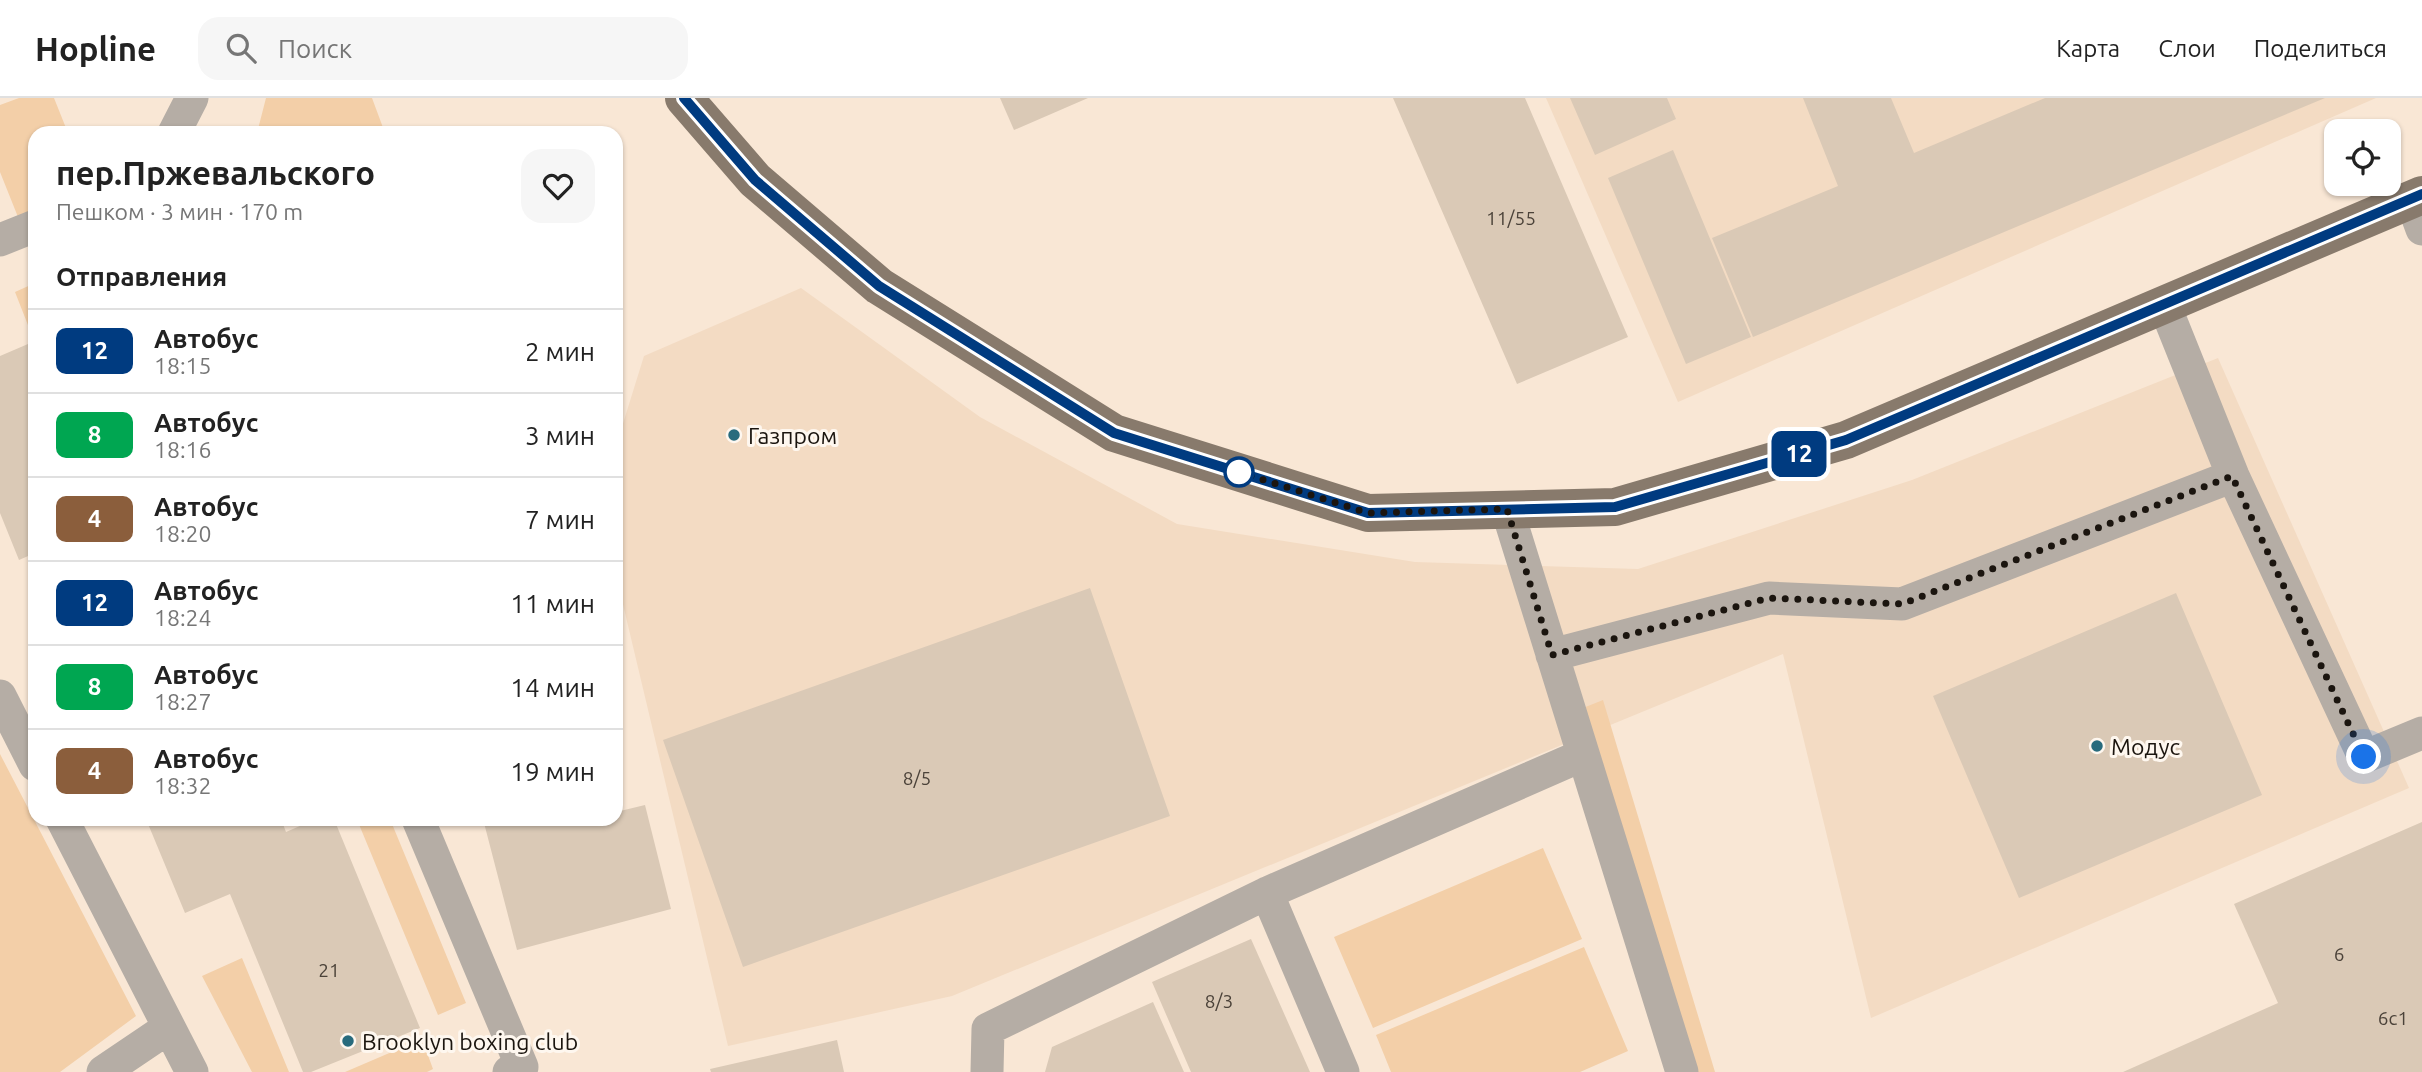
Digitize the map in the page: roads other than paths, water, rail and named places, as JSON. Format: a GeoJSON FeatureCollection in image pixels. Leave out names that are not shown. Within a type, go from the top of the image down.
{"type":"FeatureCollection","features":[{"type":"Feature","properties":{"kind":"main road"},"geometry":{"type":"LineString","coordinates":[[684,98],[755,180],[879,286],[1114,433],[1368,513],[1615,507],[1846,440],[2164,304],[2418,207]]}},
{"type":"Feature","properties":{"kind":"lane"},"geometry":{"type":"LineString","coordinates":[[178,126],[192,98]]}},
{"type":"Feature","properties":{"kind":"lane"},"geometry":{"type":"LineString","coordinates":[[0,240],[28,229]]}},
{"type":"Feature","properties":{"kind":"lane"},"geometry":{"type":"LineString","coordinates":[[2164,304],[2232,476],[2364,757],[2422,733]]}},
{"type":"Feature","properties":{"kind":"lane"},"geometry":{"type":"LineString","coordinates":[[1552,655],[1769,598],[1902,604],[2232,476]]}},
{"type":"Feature","properties":{"kind":"lane"},"geometry":{"type":"LineString","coordinates":[[1507,509],[1682,1072]]}},
{"type":"Feature","properties":{"kind":"lane"},"geometry":{"type":"LineString","coordinates":[[0,696],[28,751]]}},
{"type":"Feature","properties":{"kind":"lane"},"geometry":{"type":"LineString","coordinates":[[987,1072],[988,1030],[1267,893],[1583,755]]}},
{"type":"Feature","properties":{"kind":"lane"},"geometry":{"type":"LineString","coordinates":[[66,826],[192,1072]]}},
{"type":"Feature","properties":{"kind":"lane"},"geometry":{"type":"LineString","coordinates":[[421,826],[522,1067],[509,1072]]}},
{"type":"Feature","properties":{"kind":"lane"},"geometry":{"type":"LineString","coordinates":[[1267,893],[1343,1072]]}},
{"type":"Feature","properties":{"kind":"lane"},"geometry":{"type":"LineString","coordinates":[[103,1072],[168,1028]]}},
{"type":"Feature","properties":{"kind":"place","name":"Газпром"},"geometry":{"type":"Point","coordinates":[734,435]}},
{"type":"Feature","properties":{"kind":"place","name":"Модус"},"geometry":{"type":"Point","coordinates":[2097,746]}},
{"type":"Feature","properties":{"kind":"place","name":"Brooklyn boxing club"},"geometry":{"type":"Point","coordinates":[348,1041]}}]}
